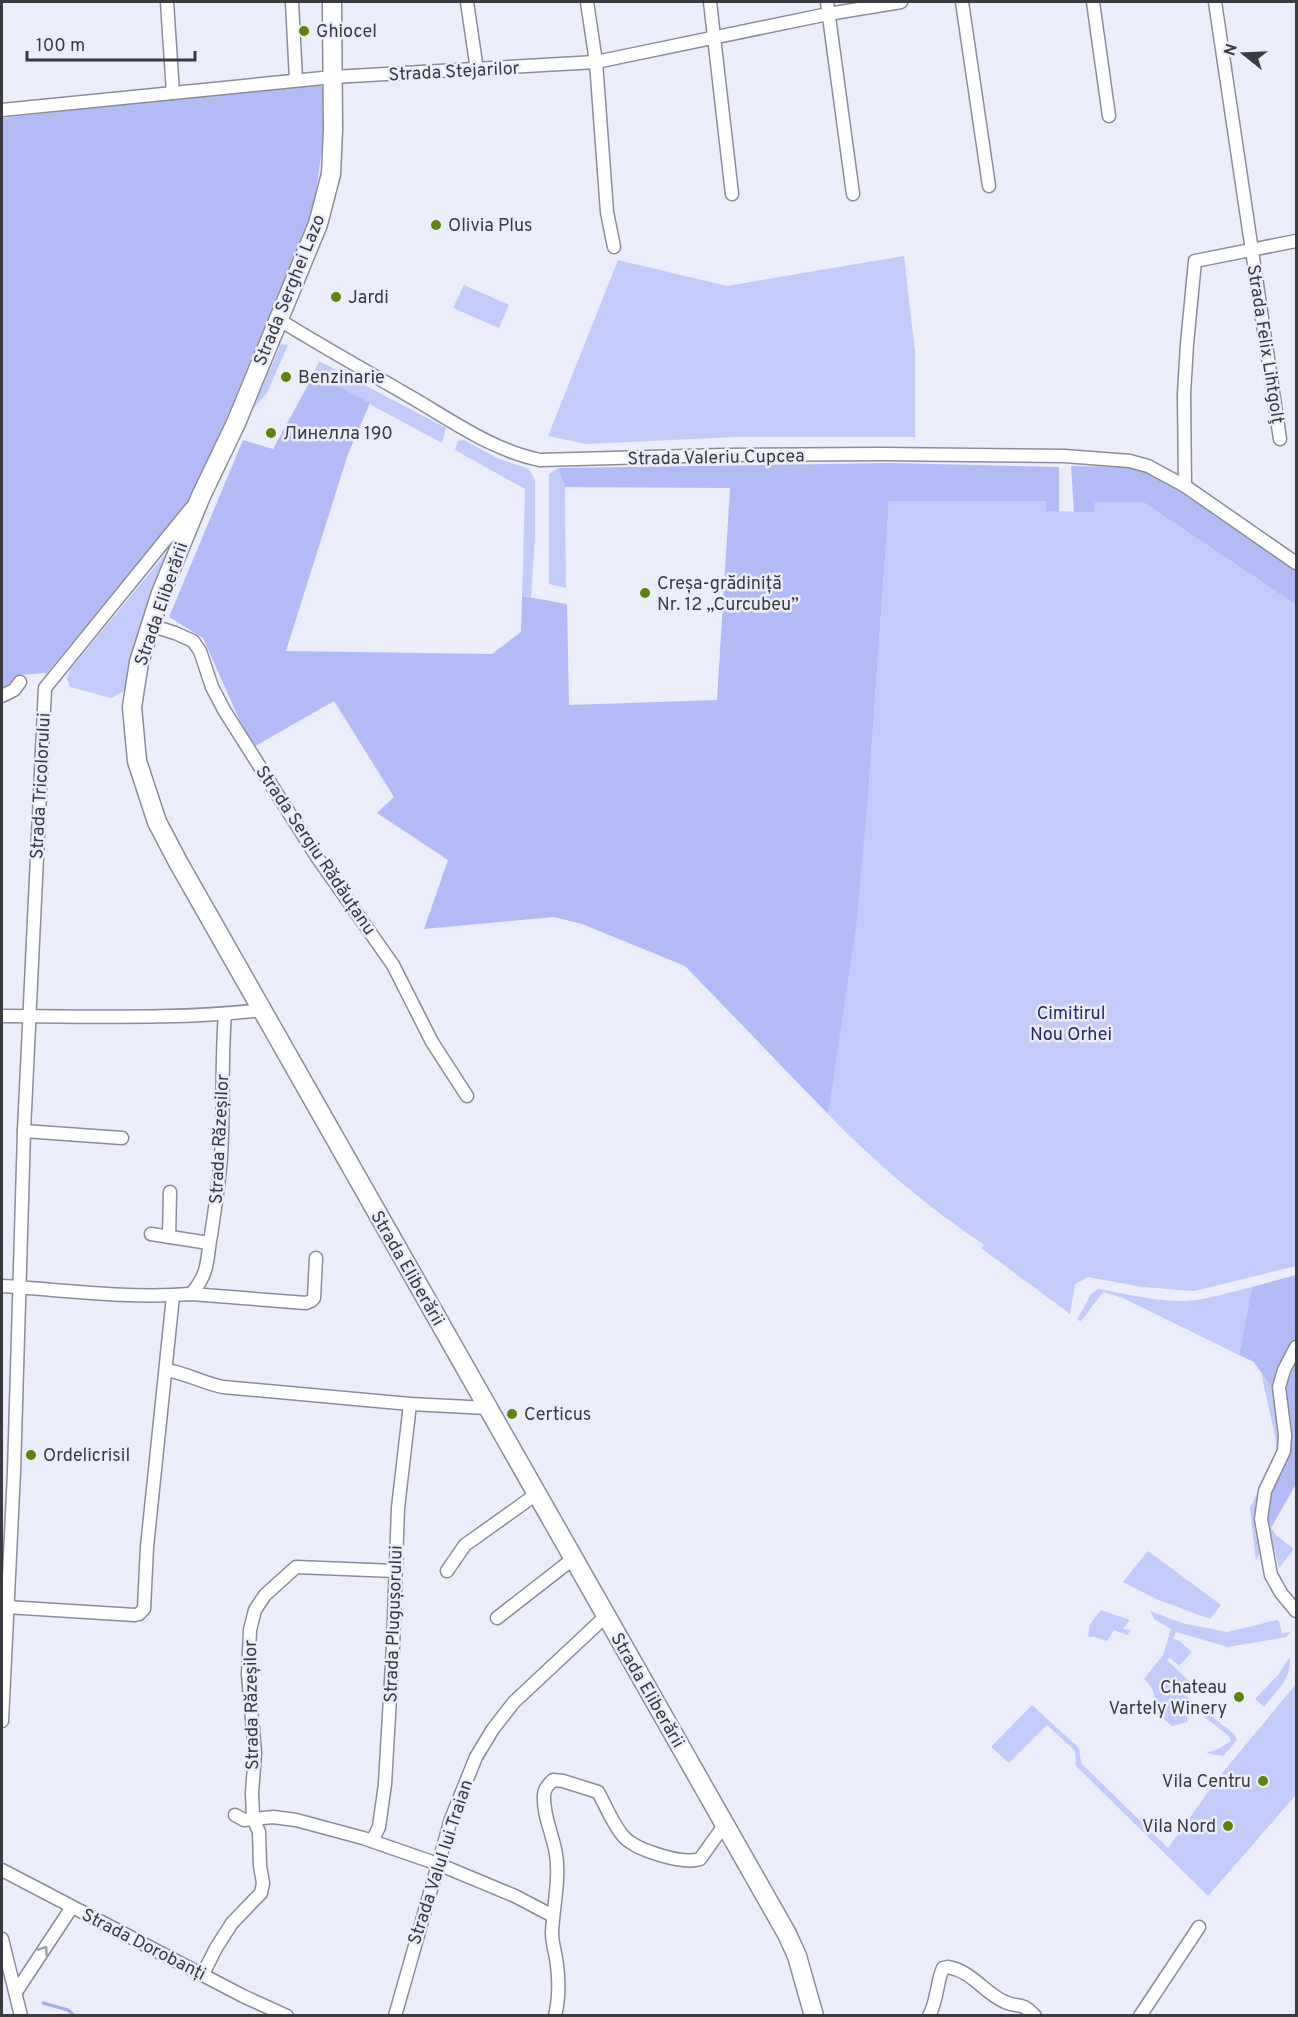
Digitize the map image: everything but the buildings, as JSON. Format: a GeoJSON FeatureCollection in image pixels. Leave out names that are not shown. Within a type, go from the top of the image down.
{"type":"FeatureCollection","features":[{"type":"Feature","properties":{"kind":"street"},"geometry":{"type":"LineString","coordinates":[[292,2],[296,80]]}},
{"type":"Feature","properties":{"kind":"street","name":"Strada Serghei Lazo"},"geometry":{"type":"LineString","coordinates":[[201,496],[236,423],[318,224],[331,174],[332,2]]}},
{"type":"Feature","properties":{"kind":"street"},"geometry":{"type":"LineString","coordinates":[[466,2],[477,70]]}},
{"type":"Feature","properties":{"kind":"street"},"geometry":{"type":"LineString","coordinates":[[587,2],[596,62],[607,212],[614,247]]}},
{"type":"Feature","properties":{"kind":"street"},"geometry":{"type":"LineString","coordinates":[[710,2],[732,194]]}},
{"type":"Feature","properties":{"kind":"street","name":"Strada Stejarilor"},"geometry":{"type":"LineString","coordinates":[[2,110],[333,76],[596,62],[714,38],[827,8],[901,2]]}},
{"type":"Feature","properties":{"kind":"street"},"geometry":{"type":"LineString","coordinates":[[962,2],[989,186]]}},
{"type":"Feature","properties":{"kind":"street"},"geometry":{"type":"LineString","coordinates":[[1093,2],[1109,116]]}},
{"type":"Feature","properties":{"kind":"street","name":"Strada Felix Lihtgolţ"},"geometry":{"type":"LineString","coordinates":[[1215,2],[1280,439]]}},
{"type":"Feature","properties":{"kind":"street"},"geometry":{"type":"LineString","coordinates":[[168,4],[173,93]]}},
{"type":"Feature","properties":{"kind":"street"},"geometry":{"type":"LineString","coordinates":[[827,8],[853,194]]}},
{"type":"Feature","properties":{"kind":"street","name":"Strada Felix Lihtgolţ"},"geometry":{"type":"LineString","coordinates":[[1185,486],[1184,405],[1195,261],[1296,241]]}},
{"type":"Feature","properties":{"kind":"street","name":"Strada Valeriu Cupcea"},"geometry":{"type":"LineString","coordinates":[[278,319],[466,429],[496,445],[527,457],[540,460],[722,455],[1064,456],[1130,461],[1148,466],[1185,486],[1296,563]]}},
{"type":"Feature","properties":{"kind":"street","name":"Strada Eliberării"},"geometry":{"type":"LineString","coordinates":[[201,496],[150,625],[139,662],[132,707],[133,733],[142,777],[157,822],[787,1934],[797,1956],[814,2016]]}},
{"type":"Feature","properties":{"kind":"street","name":"Strada Tricolorului"},"geometry":{"type":"LineString","coordinates":[[2,1715],[14,1472],[24,1131],[45,688],[201,496]]}},
{"type":"Feature","properties":{"kind":"street","name":"Strada Sergiu Rădăuțanu"},"geometry":{"type":"LineString","coordinates":[[150,625],[193,641],[200,651],[212,687],[224,710],[317,857],[393,965],[432,1042],[467,1096]]}},
{"type":"Feature","properties":{"kind":"street"},"geometry":{"type":"LineString","coordinates":[[2,696],[15,690],[20,682]]}},
{"type":"Feature","properties":{"kind":"street"},"geometry":{"type":"LineString","coordinates":[[2,1016],[113,1018],[225,1014],[262,1010]]}},
{"type":"Feature","properties":{"kind":"street","name":"Strada Răzeșilor"},"geometry":{"type":"LineString","coordinates":[[191,1294],[207,1269],[209,1243],[217,1201],[221,1155],[225,1014]]}},
{"type":"Feature","properties":{"kind":"street"},"geometry":{"type":"LineString","coordinates":[[24,1131],[122,1138]]}},
{"type":"Feature","properties":{"kind":"street"},"geometry":{"type":"LineString","coordinates":[[169,1237],[170,1192]]}},
{"type":"Feature","properties":{"kind":"street"},"geometry":{"type":"LineString","coordinates":[[151,1234],[209,1243]]}},
{"type":"Feature","properties":{"kind":"street"},"geometry":{"type":"LineString","coordinates":[[2,1286],[91,1293],[173,1296],[191,1294],[306,1303],[314,1298],[316,1258]]}},
{"type":"Feature","properties":{"kind":"street"},"geometry":{"type":"LineString","coordinates":[[6,1607],[135,1615],[144,1609],[147,1547],[173,1296]]}},
{"type":"Feature","properties":{"kind":"street"},"geometry":{"type":"LineString","coordinates":[[1296,1347],[1284,1370],[1279,1387],[1285,1435],[1284,1451],[1265,1491],[1261,1519],[1271,1575],[1281,1593],[1296,1611]]}},
{"type":"Feature","properties":{"kind":"street"},"geometry":{"type":"LineString","coordinates":[[166,1370],[223,1387],[410,1404],[488,1408]]}},
{"type":"Feature","properties":{"kind":"street","name":"Strada Plugușorului"},"geometry":{"type":"LineString","coordinates":[[372,1842],[379,1827],[385,1784],[398,1508],[410,1404]]}},
{"type":"Feature","properties":{"kind":"street"},"geometry":{"type":"LineString","coordinates":[[447,1570],[465,1545],[538,1494]]}},
{"type":"Feature","properties":{"kind":"street"},"geometry":{"type":"LineString","coordinates":[[497,1618],[574,1558]]}},
{"type":"Feature","properties":{"kind":"street","name":"Strada Răzeșilor"},"geometry":{"type":"LineString","coordinates":[[203,1974],[232,1923],[261,1893],[263,1883],[259,1832],[253,1818],[255,1753],[248,1664],[250,1630],[255,1610],[265,1595],[296,1567],[394,1571]]}},
{"type":"Feature","properties":{"kind":"street","name":"Strada Valul lui Traian"},"geometry":{"type":"LineString","coordinates":[[395,2016],[438,1864],[466,1778],[493,1730],[514,1702],[606,1616]]}},
{"type":"Feature","properties":{"kind":"street"},"geometry":{"type":"LineString","coordinates":[[555,2016],[558,1995],[557,1965],[552,1936],[556,1856],[547,1822],[544,1793],[547,1786],[553,1780],[563,1781],[598,1792],[625,1838],[639,1847],[683,1860],[700,1859],[725,1824]]}},
{"type":"Feature","properties":{"kind":"street"},"geometry":{"type":"LineString","coordinates":[[235,1815],[244,1820],[253,1818],[296,1820],[372,1842],[438,1864],[515,1896],[554,1916]]}},
{"type":"Feature","properties":{"kind":"street","name":"Strada Dorobanți"},"geometry":{"type":"LineString","coordinates":[[2,1869],[288,2016]]}},
{"type":"Feature","properties":{"kind":"street"},"geometry":{"type":"LineString","coordinates":[[16,1992],[72,1907]]}},
{"type":"Feature","properties":{"kind":"street"},"geometry":{"type":"LineString","coordinates":[[1140,2016],[1199,1927]]}},
{"type":"Feature","properties":{"kind":"street"},"geometry":{"type":"LineString","coordinates":[[2,1939],[21,2016]]}},
{"type":"Feature","properties":{"kind":"street"},"geometry":{"type":"LineString","coordinates":[[929,2016],[936,2001],[941,1973],[943,1968],[948,1966],[970,1976],[1001,2000],[1027,2007],[1035,2016]]}},
{"type":"Feature","properties":{"kind":"green space"},"geometry":{"type":"Polygon","coordinates":[[[904,256],[915,352],[915,437],[736,437],[586,444],[548,436],[618,260],[727,286],[904,256]]]}},
{"type":"Feature","properties":{"kind":"green space"},"geometry":{"type":"Polygon","coordinates":[[[464,285],[509,305],[499,328],[453,308],[464,285]]]}},
{"type":"Feature","properties":{"kind":"green space"},"geometry":{"type":"Polygon","coordinates":[[[281,344],[288,345],[267,393],[253,409],[281,344]]]}},
{"type":"Feature","properties":{"kind":"green space"},"geometry":{"type":"Polygon","coordinates":[[[319,361],[446,428],[442,443],[314,374],[319,361]]]}},
{"type":"Feature","properties":{"kind":"green space"},"geometry":{"type":"Polygon","coordinates":[[[464,440],[497,458],[529,469],[535,480],[535,539],[531,597],[522,596],[525,489],[455,450],[458,441],[464,440]]]}},
{"type":"Feature","properties":{"kind":"green space"},"geometry":{"type":"Polygon","coordinates":[[[558,468],[565,487],[566,588],[549,584],[549,474],[558,468]]]}},
{"type":"Feature","properties":{"kind":"green space","name":"Cimitirul Nou Orhei"},"geometry":{"type":"Polygon","coordinates":[[[889,500],[1046,501],[1046,511],[1093,512],[1095,502],[1143,502],[1296,605],[1296,1266],[1194,1291],[1142,1287],[1088,1277],[1075,1284],[1070,1314],[981,1248],[984,1245],[903,1184],[828,1114],[869,784],[889,500]]]}},
{"type":"Feature","properties":{"kind":"green space"},"geometry":{"type":"Polygon","coordinates":[[[172,546],[126,690],[111,698],[70,687],[67,678],[70,670],[172,546]]]}},
{"type":"Feature","properties":{"kind":"green space"},"geometry":{"type":"Polygon","coordinates":[[[1252,1287],[1239,1355],[1123,1298],[1103,1292],[1081,1321],[1077,1320],[1091,1294],[1098,1289],[1154,1299],[1187,1301],[1252,1287]]]}},
{"type":"Feature","properties":{"kind":"green space"},"geometry":{"type":"Polygon","coordinates":[[[1261,1373],[1273,1390],[1279,1446],[1277,1454],[1274,1462],[1256,1504],[1255,1512],[1261,1548],[1256,1561],[1250,1508],[1276,1456],[1276,1441],[1261,1373]]]}},
{"type":"Feature","properties":{"kind":"green space"},"geometry":{"type":"Polygon","coordinates":[[[1268,1524],[1277,1536],[1294,1549],[1279,1568],[1268,1524]]]}},
{"type":"Feature","properties":{"kind":"green space"},"geometry":{"type":"Polygon","coordinates":[[[1148,1551],[1221,1605],[1210,1619],[1156,1599],[1123,1582],[1148,1551]]]}},
{"type":"Feature","properties":{"kind":"green space"},"geometry":{"type":"Polygon","coordinates":[[[1101,1610],[1130,1620],[1123,1629],[1131,1630],[1127,1635],[1114,1630],[1107,1641],[1088,1637],[1090,1624],[1101,1610]]]}},
{"type":"Feature","properties":{"kind":"green space"},"geometry":{"type":"Polygon","coordinates":[[[1150,1611],[1182,1623],[1227,1632],[1277,1620],[1282,1633],[1293,1629],[1286,1637],[1228,1647],[1176,1632],[1173,1639],[1178,1640],[1192,1652],[1179,1666],[1170,1658],[1167,1660],[1190,1682],[1182,1693],[1234,1734],[1237,1740],[1223,1756],[1206,1753],[1231,1741],[1229,1736],[1194,1709],[1187,1718],[1188,1722],[1172,1726],[1154,1711],[1154,1694],[1144,1679],[1163,1655],[1171,1629],[1154,1619],[1150,1611]]]}},
{"type":"Feature","properties":{"kind":"green space"},"geometry":{"type":"Polygon","coordinates":[[[1290,1659],[1290,1666],[1286,1679],[1264,1707],[1255,1699],[1278,1675],[1290,1659]]]}},
{"type":"Feature","properties":{"kind":"green space"},"geometry":{"type":"Polygon","coordinates":[[[1296,1684],[1296,1795],[1208,1896],[1076,1766],[1075,1751],[1047,1725],[1009,1763],[991,1747],[1032,1705],[1079,1748],[1081,1763],[1168,1848],[1215,1782],[1296,1684]]]}},
{"type":"Feature","properties":{"kind":"shaded area"},"geometry":{"type":"Polygon","coordinates":[[[318,83],[325,89],[323,141],[314,207],[197,490],[47,673],[19,675],[2,690],[2,118],[318,83]]]}},
{"type":"Feature","properties":{"kind":"shaded area"},"geometry":{"type":"Polygon","coordinates":[[[314,374],[370,403],[348,454],[286,651],[492,654],[521,632],[522,596],[567,604],[569,705],[717,700],[730,488],[565,487],[558,468],[891,463],[1059,467],[1059,512],[1046,511],[1046,501],[889,501],[869,784],[856,927],[828,1114],[685,966],[582,924],[554,917],[424,929],[448,860],[377,813],[394,797],[334,701],[252,748],[203,638],[169,617],[243,440],[273,449],[314,374]]]}},
{"type":"Feature","properties":{"kind":"shaded area"},"geometry":{"type":"Polygon","coordinates":[[[1071,466],[1136,467],[1156,476],[1296,569],[1296,605],[1143,502],[1095,502],[1094,512],[1074,512],[1071,466]]]}},
{"type":"Feature","properties":{"kind":"shaded area"},"geometry":{"type":"Polygon","coordinates":[[[1296,1275],[1296,1336],[1274,1378],[1273,1390],[1254,1362],[1239,1355],[1252,1287],[1296,1275]]]}},
{"type":"Feature","properties":{"kind":"shaded area"},"geometry":{"type":"Polygon","coordinates":[[[1296,1362],[1296,1484],[1271,1528],[1266,1511],[1268,1500],[1292,1442],[1286,1393],[1296,1362]]]}},
{"type":"Feature","properties":{"kind":"waterway"},"geometry":{"type":"LineString","coordinates":[[43,2003],[68,2010],[75,2016]]}},
{"type":"Feature","properties":{"kind":"place","name":"Ghiocel"},"geometry":{"type":"Point","coordinates":[304,31]}},
{"type":"Feature","properties":{"kind":"place","name":"Olivia Plus"},"geometry":{"type":"Point","coordinates":[436,225]}},
{"type":"Feature","properties":{"kind":"place","name":"Jardi"},"geometry":{"type":"Point","coordinates":[336,297]}},
{"type":"Feature","properties":{"kind":"place","name":"Benzinarie"},"geometry":{"type":"Point","coordinates":[286,377]}},
{"type":"Feature","properties":{"kind":"place","name":"Линелла 190"},"geometry":{"type":"Point","coordinates":[271,433]}},
{"type":"Feature","properties":{"kind":"place","name":"Creșa-grădiniță Nr. 12 „Curcubeu”"},"geometry":{"type":"Point","coordinates":[645,593]}},
{"type":"Feature","properties":{"kind":"place","name":"Certicus"},"geometry":{"type":"Point","coordinates":[512,1414]}},
{"type":"Feature","properties":{"kind":"place","name":"Ordelicrisil"},"geometry":{"type":"Point","coordinates":[31,1455]}},
{"type":"Feature","properties":{"kind":"place","name":"Chateau Vartely Winery"},"geometry":{"type":"Point","coordinates":[1239,1697]}},
{"type":"Feature","properties":{"kind":"place","name":"Vila Centru"},"geometry":{"type":"Point","coordinates":[1263,1781]}},
{"type":"Feature","properties":{"kind":"place","name":"Vila Nord"},"geometry":{"type":"Point","coordinates":[1228,1826]}}]}
